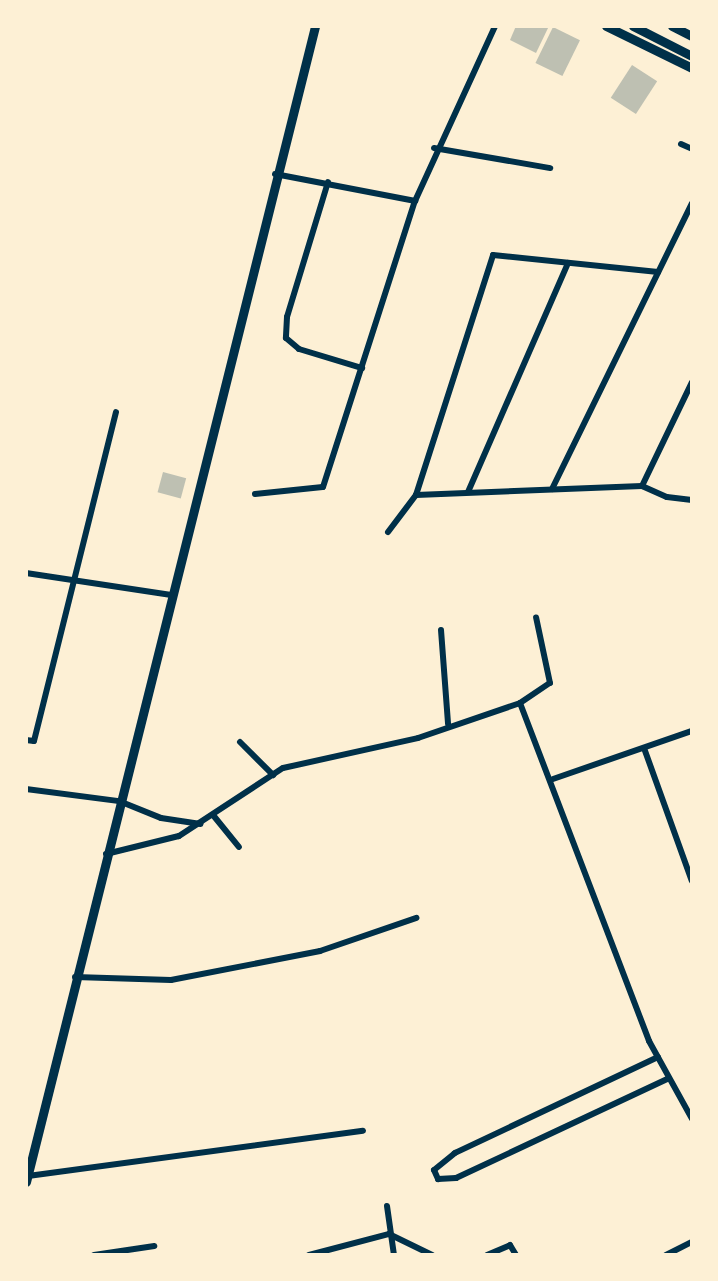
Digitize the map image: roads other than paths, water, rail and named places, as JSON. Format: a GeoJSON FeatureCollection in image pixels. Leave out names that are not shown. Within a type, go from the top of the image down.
{"type":"FeatureCollection","features":[{"type":"Feature","properties":{"kind":"main road"},"geometry":{"type":"LineString","coordinates":[[27,1179],[275,174],[315,26]]}},
{"type":"Feature","properties":{"kind":"main road"},"geometry":{"type":"LineString","coordinates":[[606,26],[692,68]]}},
{"type":"Feature","properties":{"kind":"main road"},"geometry":{"type":"LineString","coordinates":[[633,26],[692,56]]}},
{"type":"Feature","properties":{"kind":"main road"},"geometry":{"type":"LineString","coordinates":[[672,26],[692,36]]}},
{"type":"Feature","properties":{"kind":"street"},"geometry":{"type":"LineString","coordinates":[[255,494],[323,487],[434,148],[495,26]]}},
{"type":"Feature","properties":{"kind":"street"},"geometry":{"type":"LineString","coordinates":[[681,144],[692,149]]}},
{"type":"Feature","properties":{"kind":"street"},"geometry":{"type":"LineString","coordinates":[[434,148],[550,168]]}},
{"type":"Feature","properties":{"kind":"street"},"geometry":{"type":"LineString","coordinates":[[275,174],[415,201]]}},
{"type":"Feature","properties":{"kind":"street"},"geometry":{"type":"LineString","coordinates":[[328,182],[287,317],[286,338],[299,349],[362,368]]}},
{"type":"Feature","properties":{"kind":"street"},"geometry":{"type":"LineString","coordinates":[[552,489],[692,203]]}},
{"type":"Feature","properties":{"kind":"street"},"geometry":{"type":"LineString","coordinates":[[388,532],[416,495],[493,255],[658,272]]}},
{"type":"Feature","properties":{"kind":"street"},"geometry":{"type":"LineString","coordinates":[[468,492],[568,263]]}},
{"type":"Feature","properties":{"kind":"street"},"geometry":{"type":"LineString","coordinates":[[642,486],[692,382]]}},
{"type":"Feature","properties":{"kind":"street"},"geometry":{"type":"LineString","coordinates":[[26,740],[34,741],[116,412]]}},
{"type":"Feature","properties":{"kind":"street"},"geometry":{"type":"LineString","coordinates":[[416,495],[642,486],[667,497],[692,500]]}},
{"type":"Feature","properties":{"kind":"street"},"geometry":{"type":"LineString","coordinates":[[26,573],[171,595]]}},
{"type":"Feature","properties":{"kind":"street"},"geometry":{"type":"LineString","coordinates":[[106,854],[179,836],[273,775],[325,757],[418,738],[448,724],[520,703],[550,683],[536,617]]}},
{"type":"Feature","properties":{"kind":"street"},"geometry":{"type":"LineString","coordinates":[[441,630],[448,724]]}},
{"type":"Feature","properties":{"kind":"street"},"geometry":{"type":"LineString","coordinates":[[520,703],[553,779],[658,1057],[692,1119]]}},
{"type":"Feature","properties":{"kind":"street"},"geometry":{"type":"LineString","coordinates":[[553,779],[692,731]]}},
{"type":"Feature","properties":{"kind":"street"},"geometry":{"type":"LineString","coordinates":[[240,742],[273,775]]}},
{"type":"Feature","properties":{"kind":"street"},"geometry":{"type":"LineString","coordinates":[[644,748],[692,881]]}},
{"type":"Feature","properties":{"kind":"street"},"geometry":{"type":"LineString","coordinates":[[26,789],[119,801],[161,818],[201,824]]}},
{"type":"Feature","properties":{"kind":"street"},"geometry":{"type":"LineString","coordinates":[[213,815],[239,847]]}},
{"type":"Feature","properties":{"kind":"street"},"geometry":{"type":"LineString","coordinates":[[75,977],[171,980],[320,951],[416,918]]}},
{"type":"Feature","properties":{"kind":"street"},"geometry":{"type":"LineString","coordinates":[[658,1057],[455,1153],[434,1170],[438,1179],[456,1178],[669,1078]]}},
{"type":"Feature","properties":{"kind":"street"},"geometry":{"type":"LineString","coordinates":[[27,1179],[363,1131]]}},
{"type":"Feature","properties":{"kind":"street"},"geometry":{"type":"LineString","coordinates":[[387,1206],[394,1255]]}},
{"type":"Feature","properties":{"kind":"street"},"geometry":{"type":"LineString","coordinates":[[309,1255],[389,1234],[432,1255]]}},
{"type":"Feature","properties":{"kind":"street"},"geometry":{"type":"LineString","coordinates":[[666,1255],[692,1242]]}},
{"type":"Feature","properties":{"kind":"street"},"geometry":{"type":"LineString","coordinates":[[487,1255],[510,1245],[516,1255]]}},
{"type":"Feature","properties":{"kind":"street"},"geometry":{"type":"LineString","coordinates":[[94,1255],[154,1246]]}}]}
